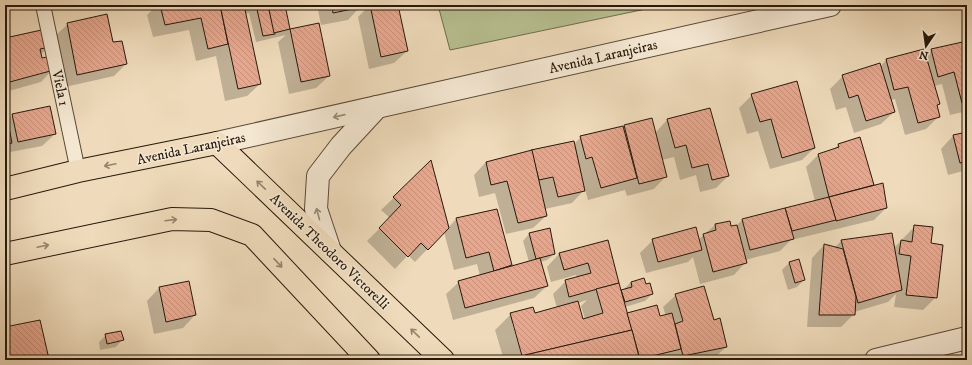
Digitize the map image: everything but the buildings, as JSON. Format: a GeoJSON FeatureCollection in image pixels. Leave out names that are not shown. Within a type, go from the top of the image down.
{"type":"FeatureCollection","features":[{"type":"Feature","properties":{"kind":"main road","name":"Avenida Laranjeiras"},"geometry":{"type":"LineString","coordinates":[[5,189],[217,143]]}},
{"type":"Feature","properties":{"kind":"main road","name":"Avenida Theodoro Victorelli"},"geometry":{"type":"LineString","coordinates":[[217,143],[443,360]]}},
{"type":"Feature","properties":{"kind":"main road"},"geometry":{"type":"LineString","coordinates":[[5,254],[172,219],[211,220],[252,235],[369,360]]}},
{"type":"Feature","properties":{"kind":"street","name":"Avenida Laranjeiras"},"geometry":{"type":"LineString","coordinates":[[217,143],[823,6]]}},
{"type":"Feature","properties":{"kind":"street"},"geometry":{"type":"LineString","coordinates":[[330,251],[316,209],[318,176],[341,146],[377,107]]}},
{"type":"Feature","properties":{"kind":"street"},"geometry":{"type":"LineString","coordinates":[[876,360],[967,338]]}},
{"type":"Feature","properties":{"kind":"lane","name":"Viela 1"},"geometry":{"type":"LineString","coordinates":[[43,5],[78,172]]}},
{"type":"Feature","properties":{"kind":"green space"},"geometry":{"type":"Polygon","coordinates":[[[438,5],[665,5],[450,50],[438,5]]]}}]}
